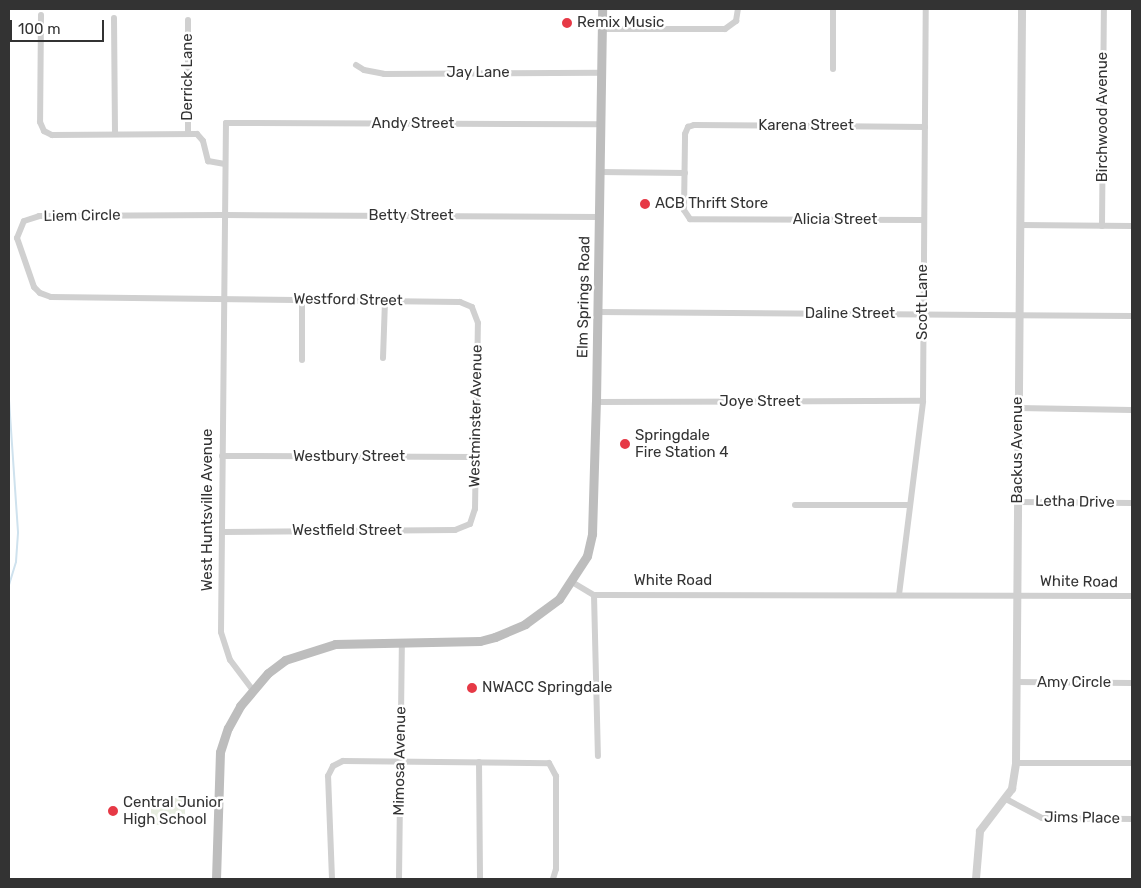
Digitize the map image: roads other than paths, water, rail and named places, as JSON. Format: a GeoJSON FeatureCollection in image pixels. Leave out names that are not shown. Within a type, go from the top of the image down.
{"type":"FeatureCollection","features":[{"type":"Feature","properties":{"kind":"main road","name":"Elm Springs Road"},"geometry":{"type":"LineString","coordinates":[[572,582],[587,556],[592,534],[598,312],[602,9]]}},
{"type":"Feature","properties":{"kind":"main road"},"geometry":{"type":"LineString","coordinates":[[216,879],[220,752],[228,728],[252,689],[285,660],[309,649],[335,644],[402,644],[480,641],[495,638],[542,613],[572,582]]}},
{"type":"Feature","properties":{"kind":"street"},"geometry":{"type":"LineString","coordinates":[[602,29],[725,29],[733,26],[738,9]]}},
{"type":"Feature","properties":{"kind":"street"},"geometry":{"type":"LineString","coordinates":[[833,9],[833,69]]}},
{"type":"Feature","properties":{"kind":"street","name":"Scott Lane"},"geometry":{"type":"LineString","coordinates":[[899,595],[923,401],[926,9]]}},
{"type":"Feature","properties":{"kind":"street","name":"Backus Avenue"},"geometry":{"type":"LineString","coordinates":[[976,879],[980,831],[1012,789],[1016,764],[1022,9]]}},
{"type":"Feature","properties":{"kind":"street","name":"Birchwood Avenue"},"geometry":{"type":"LineString","coordinates":[[1102,226],[1104,9]]}},
{"type":"Feature","properties":{"kind":"street"},"geometry":{"type":"LineString","coordinates":[[41,15],[40,122],[44,131],[52,135],[188,134],[200,137],[208,161],[225,164]]}},
{"type":"Feature","properties":{"kind":"street"},"geometry":{"type":"LineString","coordinates":[[114,18],[114,134]]}},
{"type":"Feature","properties":{"kind":"street","name":"Derrick Lane"},"geometry":{"type":"LineString","coordinates":[[188,20],[188,134]]}},
{"type":"Feature","properties":{"kind":"street","name":"Jay Lane"},"geometry":{"type":"LineString","coordinates":[[356,65],[364,70],[384,74],[601,73]]}},
{"type":"Feature","properties":{"kind":"street","name":"Andy Street"},"geometry":{"type":"LineString","coordinates":[[226,123],[600,124]]}},
{"type":"Feature","properties":{"kind":"street","name":"West Huntsville Avenue"},"geometry":{"type":"LineString","coordinates":[[226,123],[222,298],[223,532],[221,632],[230,660],[252,689]]}},
{"type":"Feature","properties":{"kind":"street","name":"Karena Street"},"geometry":{"type":"LineString","coordinates":[[685,172],[688,128],[925,127]]}},
{"type":"Feature","properties":{"kind":"street"},"geometry":{"type":"LineString","coordinates":[[600,172],[685,172]]}},
{"type":"Feature","properties":{"kind":"street","name":"Alicia Street"},"geometry":{"type":"LineString","coordinates":[[685,172],[687,218],[924,220]]}},
{"type":"Feature","properties":{"kind":"street","name":"Betty Street"},"geometry":{"type":"LineString","coordinates":[[224,215],[599,217]]}},
{"type":"Feature","properties":{"kind":"street","name":"Liem Circle"},"geometry":{"type":"LineString","coordinates":[[222,298],[45,296],[34,287],[17,238],[21,224],[34,217],[224,215]]}},
{"type":"Feature","properties":{"kind":"street"},"geometry":{"type":"LineString","coordinates":[[1020,225],[1132,226]]}},
{"type":"Feature","properties":{"kind":"street","name":"Westford Street"},"geometry":{"type":"LineString","coordinates":[[222,298],[460,302],[472,307]]}},
{"type":"Feature","properties":{"kind":"street"},"geometry":{"type":"LineString","coordinates":[[302,299],[302,360]]}},
{"type":"Feature","properties":{"kind":"street"},"geometry":{"type":"LineString","coordinates":[[383,358],[385,300]]}},
{"type":"Feature","properties":{"kind":"street","name":"Westminster Avenue"},"geometry":{"type":"LineString","coordinates":[[470,524],[475,509],[478,324],[472,307]]}},
{"type":"Feature","properties":{"kind":"street","name":"Daline Street"},"geometry":{"type":"LineString","coordinates":[[598,312],[1132,316]]}},
{"type":"Feature","properties":{"kind":"street","name":"Joye Street"},"geometry":{"type":"LineString","coordinates":[[596,402],[923,401]]}},
{"type":"Feature","properties":{"kind":"street"},"geometry":{"type":"LineString","coordinates":[[1018,408],[1132,410]]}},
{"type":"Feature","properties":{"kind":"street","name":"Westbury Street"},"geometry":{"type":"LineString","coordinates":[[222,456],[476,457]]}},
{"type":"Feature","properties":{"kind":"street","name":"Letha Drive"},"geometry":{"type":"LineString","coordinates":[[1017,502],[1132,503]]}},
{"type":"Feature","properties":{"kind":"street"},"geometry":{"type":"LineString","coordinates":[[795,504],[910,506]]}},
{"type":"Feature","properties":{"kind":"street","name":"Westfield Street"},"geometry":{"type":"LineString","coordinates":[[223,532],[455,530],[470,524]]}},
{"type":"Feature","properties":{"kind":"street","name":"White Road"},"geometry":{"type":"LineString","coordinates":[[572,582],[594,594],[1132,596]]}},
{"type":"Feature","properties":{"kind":"street"},"geometry":{"type":"LineString","coordinates":[[594,594],[598,756]]}},
{"type":"Feature","properties":{"kind":"street","name":"Mimosa Avenue"},"geometry":{"type":"LineString","coordinates":[[399,879],[402,644]]}},
{"type":"Feature","properties":{"kind":"street","name":"Amy Circle"},"geometry":{"type":"LineString","coordinates":[[1016,682],[1132,683]]}},
{"type":"Feature","properties":{"kind":"street"},"geometry":{"type":"LineString","coordinates":[[332,879],[328,776],[333,766],[343,761],[544,762],[552,766],[556,776],[556,869],[553,879]]}},
{"type":"Feature","properties":{"kind":"street"},"geometry":{"type":"LineString","coordinates":[[479,762],[480,879]]}},
{"type":"Feature","properties":{"kind":"street"},"geometry":{"type":"LineString","coordinates":[[1016,764],[1132,763]]}},
{"type":"Feature","properties":{"kind":"street","name":"Jims Place"},"geometry":{"type":"LineString","coordinates":[[1006,799],[1042,818],[1132,819]]}},
{"type":"Feature","properties":{"kind":"waterway"},"geometry":{"type":"LineString","coordinates":[[9,400],[18,533],[16,562],[9,585]]}},
{"type":"Feature","properties":{"kind":"place","name":"Remix Music"},"geometry":{"type":"Point","coordinates":[567,23]}},
{"type":"Feature","properties":{"kind":"place","name":"ACB Thrift Store"},"geometry":{"type":"Point","coordinates":[645,204]}},
{"type":"Feature","properties":{"kind":"place","name":"Springdale Fire Station 4"},"geometry":{"type":"Point","coordinates":[625,444]}},
{"type":"Feature","properties":{"kind":"place","name":"NWACC Springdale"},"geometry":{"type":"Point","coordinates":[472,688]}},
{"type":"Feature","properties":{"kind":"place","name":"Central Junior High School"},"geometry":{"type":"Point","coordinates":[113,811]}}]}
